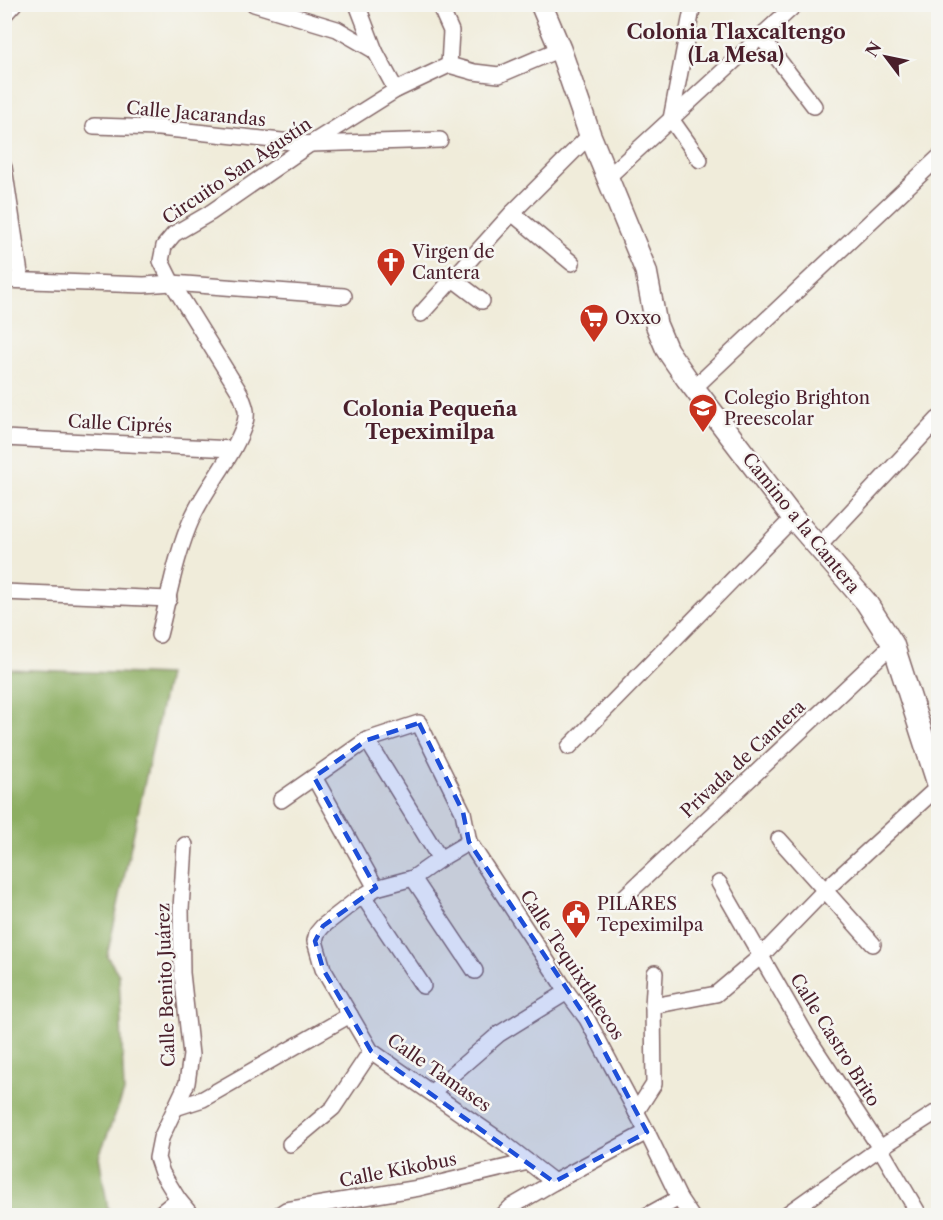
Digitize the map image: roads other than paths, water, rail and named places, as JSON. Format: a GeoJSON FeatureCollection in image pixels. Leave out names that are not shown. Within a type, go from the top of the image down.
{"type":"FeatureCollection","features":[{"type":"Feature","properties":{"kind":"street"},"geometry":{"type":"LineString","coordinates":[[4,15],[14,4]]}},
{"type":"Feature","properties":{"kind":"street"},"geometry":{"type":"LineString","coordinates":[[254,4],[337,28],[375,51]]}},
{"type":"Feature","properties":{"kind":"street"},"geometry":{"type":"LineString","coordinates":[[357,4],[375,51],[396,90]]}},
{"type":"Feature","properties":{"kind":"street"},"geometry":{"type":"LineString","coordinates":[[439,4],[451,31],[449,65],[474,72],[499,75],[560,49]]}},
{"type":"Feature","properties":{"kind":"street","name":"Camino a la Cantera"},"geometry":{"type":"LineString","coordinates":[[541,4],[560,49],[590,135],[646,271],[656,324],[667,350],[793,518],[866,602],[893,644],[939,785]]}},
{"type":"Feature","properties":{"kind":"street"},"geometry":{"type":"LineString","coordinates":[[693,4],[671,119],[700,160]]}},
{"type":"Feature","properties":{"kind":"street"},"geometry":{"type":"LineString","coordinates":[[608,177],[761,37],[788,7]]}},
{"type":"Feature","properties":{"kind":"street"},"geometry":{"type":"LineString","coordinates":[[761,37],[814,105]]}},
{"type":"Feature","properties":{"kind":"street","name":"Circuito San Agustín"},"geometry":{"type":"LineString","coordinates":[[159,635],[180,552],[193,516],[233,449],[247,411],[240,393],[172,283],[161,261],[164,246],[174,234],[210,213],[310,144],[396,90],[449,65]]}},
{"type":"Feature","properties":{"kind":"street","name":"Calle Jacarandas"},"geometry":{"type":"LineString","coordinates":[[94,126],[159,128],[310,144],[440,140]]}},
{"type":"Feature","properties":{"kind":"street"},"geometry":{"type":"LineString","coordinates":[[421,314],[512,213],[590,135]]}},
{"type":"Feature","properties":{"kind":"street"},"geometry":{"type":"LineString","coordinates":[[694,388],[939,158]]}},
{"type":"Feature","properties":{"kind":"street"},"geometry":{"type":"LineString","coordinates":[[4,167],[21,280]]}},
{"type":"Feature","properties":{"kind":"street"},"geometry":{"type":"LineString","coordinates":[[512,213],[572,263]]}},
{"type":"Feature","properties":{"kind":"street"},"geometry":{"type":"LineString","coordinates":[[453,279],[482,301]]}},
{"type":"Feature","properties":{"kind":"street"},"geometry":{"type":"LineString","coordinates":[[4,280],[144,285],[172,283],[344,296]]}},
{"type":"Feature","properties":{"kind":"street"},"geometry":{"type":"LineString","coordinates":[[818,547],[939,419]]}},
{"type":"Feature","properties":{"kind":"street","name":"Calle Ciprés"},"geometry":{"type":"LineString","coordinates":[[4,438],[233,449]]}},
{"type":"Feature","properties":{"kind":"street"},"geometry":{"type":"LineString","coordinates":[[569,747],[793,518]]}},
{"type":"Feature","properties":{"kind":"street"},"geometry":{"type":"LineString","coordinates":[[4,592],[169,598]]}},
{"type":"Feature","properties":{"kind":"street","name":"Privada de Cantera"},"geometry":{"type":"LineString","coordinates":[[619,902],[893,644]]}},
{"type":"Feature","properties":{"kind":"street","name":"Calle Tequixtlatecos"},"geometry":{"type":"LineString","coordinates":[[367,740],[419,723],[463,812],[470,842],[587,1019],[648,1132],[679,1198],[691,1215]]}},
{"type":"Feature","properties":{"kind":"street"},"geometry":{"type":"LineString","coordinates":[[281,800],[367,740],[440,859]]}},
{"type":"Feature","properties":{"kind":"street"},"geometry":{"type":"LineString","coordinates":[[314,777],[370,892],[423,986]]}},
{"type":"Feature","properties":{"kind":"street"},"geometry":{"type":"LineString","coordinates":[[653,1006],[716,994],[760,956],[825,890],[939,785]]}},
{"type":"Feature","properties":{"kind":"street"},"geometry":{"type":"LineString","coordinates":[[779,839],[873,944]]}},
{"type":"Feature","properties":{"kind":"street"},"geometry":{"type":"LineString","coordinates":[[370,892],[413,878],[470,842]]}},
{"type":"Feature","properties":{"kind":"street","name":"Calle Benito Juárez"},"geometry":{"type":"LineString","coordinates":[[185,845],[181,909],[182,973],[191,1055],[186,1083],[161,1138],[157,1158],[162,1173],[178,1199],[192,1215]]}},
{"type":"Feature","properties":{"kind":"street"},"geometry":{"type":"LineString","coordinates":[[413,878],[475,971]]}},
{"type":"Feature","properties":{"kind":"street","name":"Calle Castro Brito"},"geometry":{"type":"LineString","coordinates":[[719,884],[808,1038],[880,1148],[920,1215]]}},
{"type":"Feature","properties":{"kind":"street","name":"Calle Tamases"},"geometry":{"type":"LineString","coordinates":[[370,892],[355,900],[323,926],[317,933],[315,941],[323,969],[371,1051],[505,1144],[554,1182]]}},
{"type":"Feature","properties":{"kind":"street"},"geometry":{"type":"LineString","coordinates":[[636,1112],[654,1084],[655,973]]}},
{"type":"Feature","properties":{"kind":"street"},"geometry":{"type":"LineString","coordinates":[[432,1092],[499,1034],[567,992]]}},
{"type":"Feature","properties":{"kind":"street"},"geometry":{"type":"LineString","coordinates":[[175,1108],[203,1099],[350,1015]]}},
{"type":"Feature","properties":{"kind":"street"},"geometry":{"type":"LineString","coordinates":[[290,1144],[333,1108],[371,1051]]}},
{"type":"Feature","properties":{"kind":"street"},"geometry":{"type":"LineString","coordinates":[[784,1215],[880,1148],[939,1111]]}},
{"type":"Feature","properties":{"kind":"street"},"geometry":{"type":"LineString","coordinates":[[509,1213],[554,1182],[648,1132]]}},
{"type":"Feature","properties":{"kind":"street","name":"Calle Kikobus"},"geometry":{"type":"LineString","coordinates":[[277,1215],[286,1210],[419,1188],[528,1162]]}},
{"type":"Feature","properties":{"kind":"street"},"geometry":{"type":"LineString","coordinates":[[646,1215],[679,1198]]}},
{"type":"Feature","properties":{"kind":"street"},"geometry":{"type":"LineString","coordinates":[[158,1215],[178,1199]]}},
{"type":"Feature","properties":{"kind":"place","name":"Virgen de Cantera"},"geometry":{"type":"Point","coordinates":[391,288]}},
{"type":"Feature","properties":{"kind":"place","name":"Oxxo"},"geometry":{"type":"Point","coordinates":[594,344]}},
{"type":"Feature","properties":{"kind":"place","name":"Colegio Brighton Preescolar"},"geometry":{"type":"Point","coordinates":[703,434]}},
{"type":"Feature","properties":{"kind":"place","name":"PILARES Tepeximilpa"},"geometry":{"type":"Point","coordinates":[576,940]}},
{"type":"Feature","properties":{"kind":"district","name":"Colonia Tlaxcaltengo (La Mesa)"},"geometry":{"type":"Point","coordinates":[736,44]}},
{"type":"Feature","properties":{"kind":"district","name":"Colonia Pequeña Tepeximilpa"},"geometry":{"type":"Point","coordinates":[430,420]}}]}
